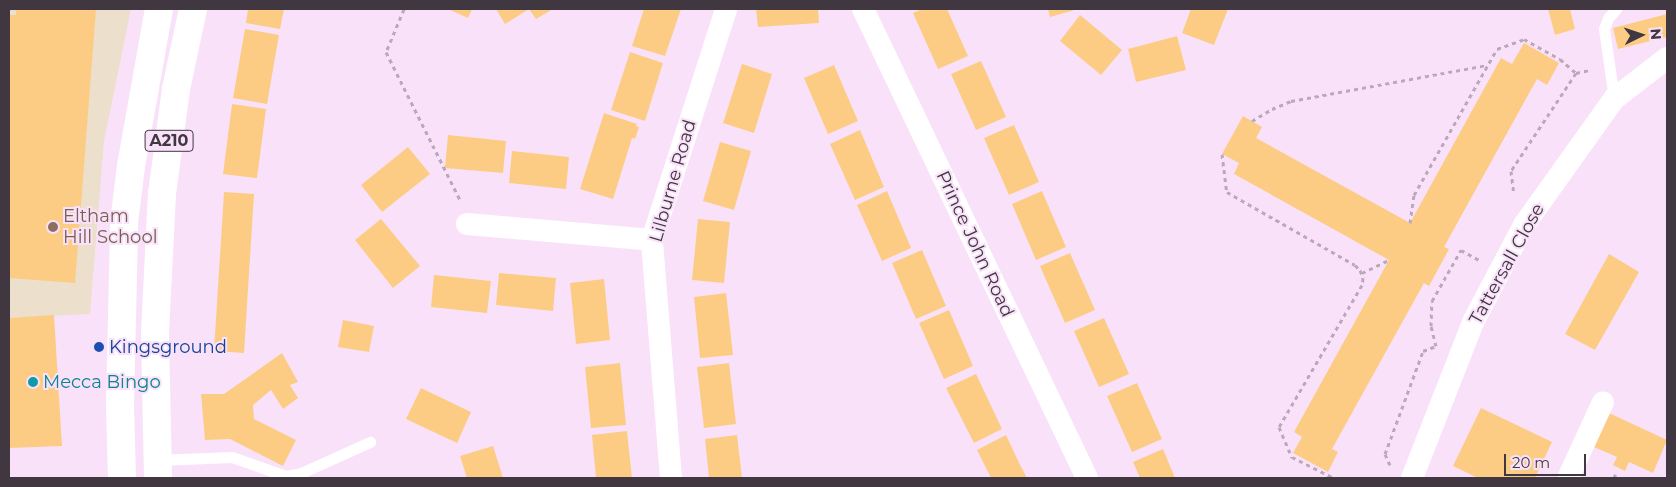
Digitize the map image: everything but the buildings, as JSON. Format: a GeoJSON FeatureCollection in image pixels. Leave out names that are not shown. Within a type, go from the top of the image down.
{"type":"FeatureCollection","features":[{"type":"Feature","properties":{"kind":"main road","name":"A210"},"geometry":{"type":"LineString","coordinates":[[122,478],[120,406],[124,223],[131,166],[159,9]]}},
{"type":"Feature","properties":{"kind":"main road","name":"A210"},"geometry":{"type":"LineString","coordinates":[[157,469],[155,332],[162,194],[176,89],[193,9]]}},
{"type":"Feature","properties":{"kind":"street","name":"Lilburne Road"},"geometry":{"type":"LineString","coordinates":[[671,478],[652,240],[726,9]]}},
{"type":"Feature","properties":{"kind":"street","name":"Prince John Road"},"geometry":{"type":"LineString","coordinates":[[864,9],[1087,478]]}},
{"type":"Feature","properties":{"kind":"street","name":"Tattersall Close"},"geometry":{"type":"LineString","coordinates":[[1412,478],[1474,320],[1519,234],[1614,98],[1667,58]]}},
{"type":"Feature","properties":{"kind":"street"},"geometry":{"type":"LineString","coordinates":[[467,224],[652,240]]}},
{"type":"Feature","properties":{"kind":"street"},"geometry":{"type":"LineString","coordinates":[[1570,478],[1603,402]]}},
{"type":"Feature","properties":{"kind":"lane"},"geometry":{"type":"LineString","coordinates":[[1614,98],[1604,29],[1608,18],[1616,9]]}},
{"type":"Feature","properties":{"kind":"lane"},"geometry":{"type":"LineString","coordinates":[[157,469],[232,458],[286,476],[301,473],[370,442]]}},
{"type":"Feature","properties":{"kind":"path"},"geometry":{"type":"LineString","coordinates":[[404,9],[386,52],[461,202]]}},
{"type":"Feature","properties":{"kind":"path"},"geometry":{"type":"LineString","coordinates":[[1410,224],[1414,195],[1497,49],[1524,39],[1560,59],[1576,73],[1511,171],[1514,198]]}},
{"type":"Feature","properties":{"kind":"path"},"geometry":{"type":"LineString","coordinates":[[1252,122],[1272,109],[1291,101],[1488,65]]}},
{"type":"Feature","properties":{"kind":"path"},"geometry":{"type":"LineString","coordinates":[[1222,154],[1227,192],[1355,265],[1362,274],[1362,285],[1279,427],[1292,457],[1334,478]]}},
{"type":"Feature","properties":{"kind":"path"},"geometry":{"type":"LineString","coordinates":[[1391,467],[1385,454],[1423,351],[1436,346],[1430,314],[1436,292],[1461,250],[1481,261],[1486,253]]}},
{"type":"Feature","properties":{"kind":"path"},"geometry":{"type":"LineString","coordinates":[[1362,274],[1388,260]]}},
{"type":"Feature","properties":{"kind":"path"},"geometry":{"type":"LineString","coordinates":[[1614,478],[1616,473]]}},
{"type":"Feature","properties":{"kind":"shaded area","name":"Eltham Hill School"},"geometry":{"type":"Polygon","coordinates":[[[9,9],[131,9],[104,141],[90,314],[9,318],[9,9]]]}},
{"type":"Feature","properties":{"kind":"place","name":"Eltham Hill School"},"geometry":{"type":"Point","coordinates":[53,227]}},
{"type":"Feature","properties":{"kind":"place","name":"Kingsground"},"geometry":{"type":"Point","coordinates":[99,347]}},
{"type":"Feature","properties":{"kind":"place","name":"Mecca Bingo"},"geometry":{"type":"Point","coordinates":[33,382]}}]}
